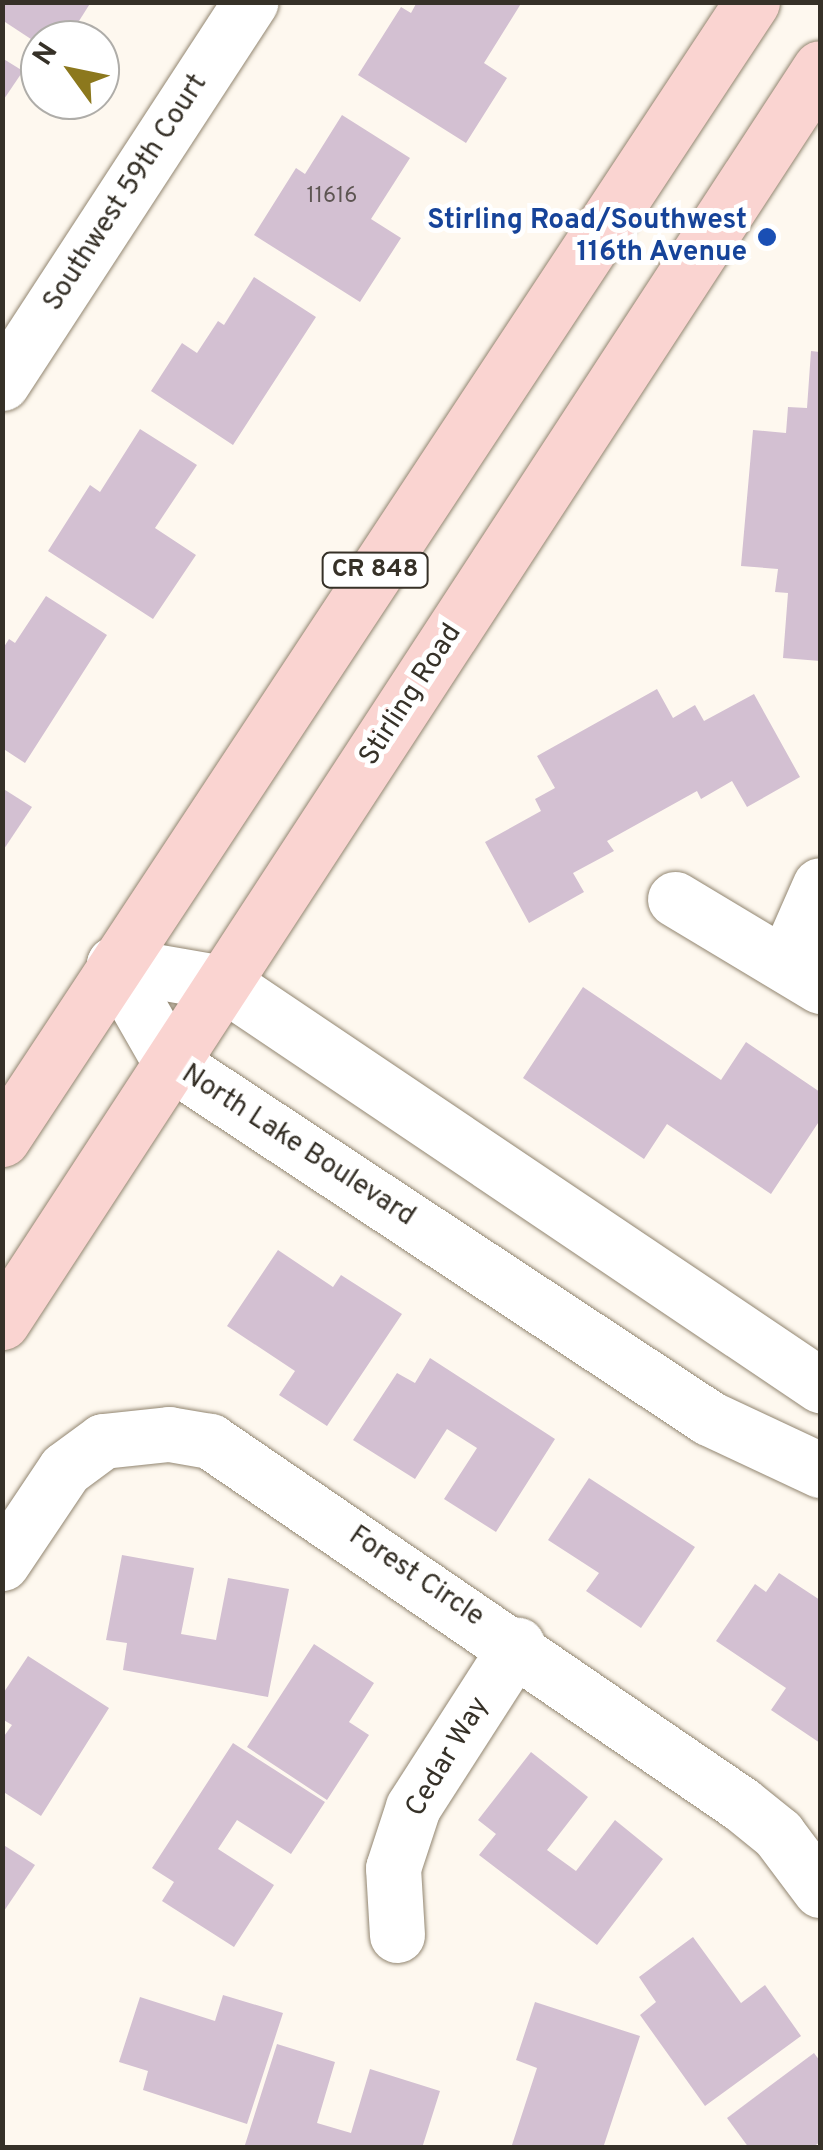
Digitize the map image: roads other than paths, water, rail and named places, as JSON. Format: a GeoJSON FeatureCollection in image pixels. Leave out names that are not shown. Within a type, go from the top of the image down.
{"type":"FeatureCollection","features":[{"type":"Feature","properties":{"kind":"main road","name":"CR 848"},"geometry":{"type":"LineString","coordinates":[[2,1140],[114,964],[752,2]]}},
{"type":"Feature","properties":{"kind":"main road","name":"Stirling Road"},"geometry":{"type":"LineString","coordinates":[[2,1322],[820,68]]}},
{"type":"Feature","properties":{"kind":"street","name":"Southwest 59th Court"},"geometry":{"type":"LineString","coordinates":[[2,383],[250,2]]}},
{"type":"Feature","properties":{"kind":"street"},"geometry":{"type":"LineString","coordinates":[[675,899],[803,974],[820,885]]}},
{"type":"Feature","properties":{"kind":"street"},"geometry":{"type":"LineString","coordinates":[[114,964],[223,983],[820,1386]]}},
{"type":"Feature","properties":{"kind":"street","name":"North Lake Boulevard"},"geometry":{"type":"LineString","coordinates":[[114,964],[170,1062],[710,1418],[820,1470]]}},
{"type":"Feature","properties":{"kind":"street","name":"Forest Circle"},"geometry":{"type":"LineString","coordinates":[[2,1563],[65,1469],[104,1441],[169,1434],[210,1441],[518,1646],[778,1834],[820,1890]]}},
{"type":"Feature","properties":{"kind":"street","name":"Cedar Way"},"geometry":{"type":"LineString","coordinates":[[398,1935],[393,1868],[412,1807],[518,1646]]}},
{"type":"Feature","properties":{"kind":"place","name":"Stirling Road/Southwest 116th Avenue"},"geometry":{"type":"Point","coordinates":[767,237]}}]}
